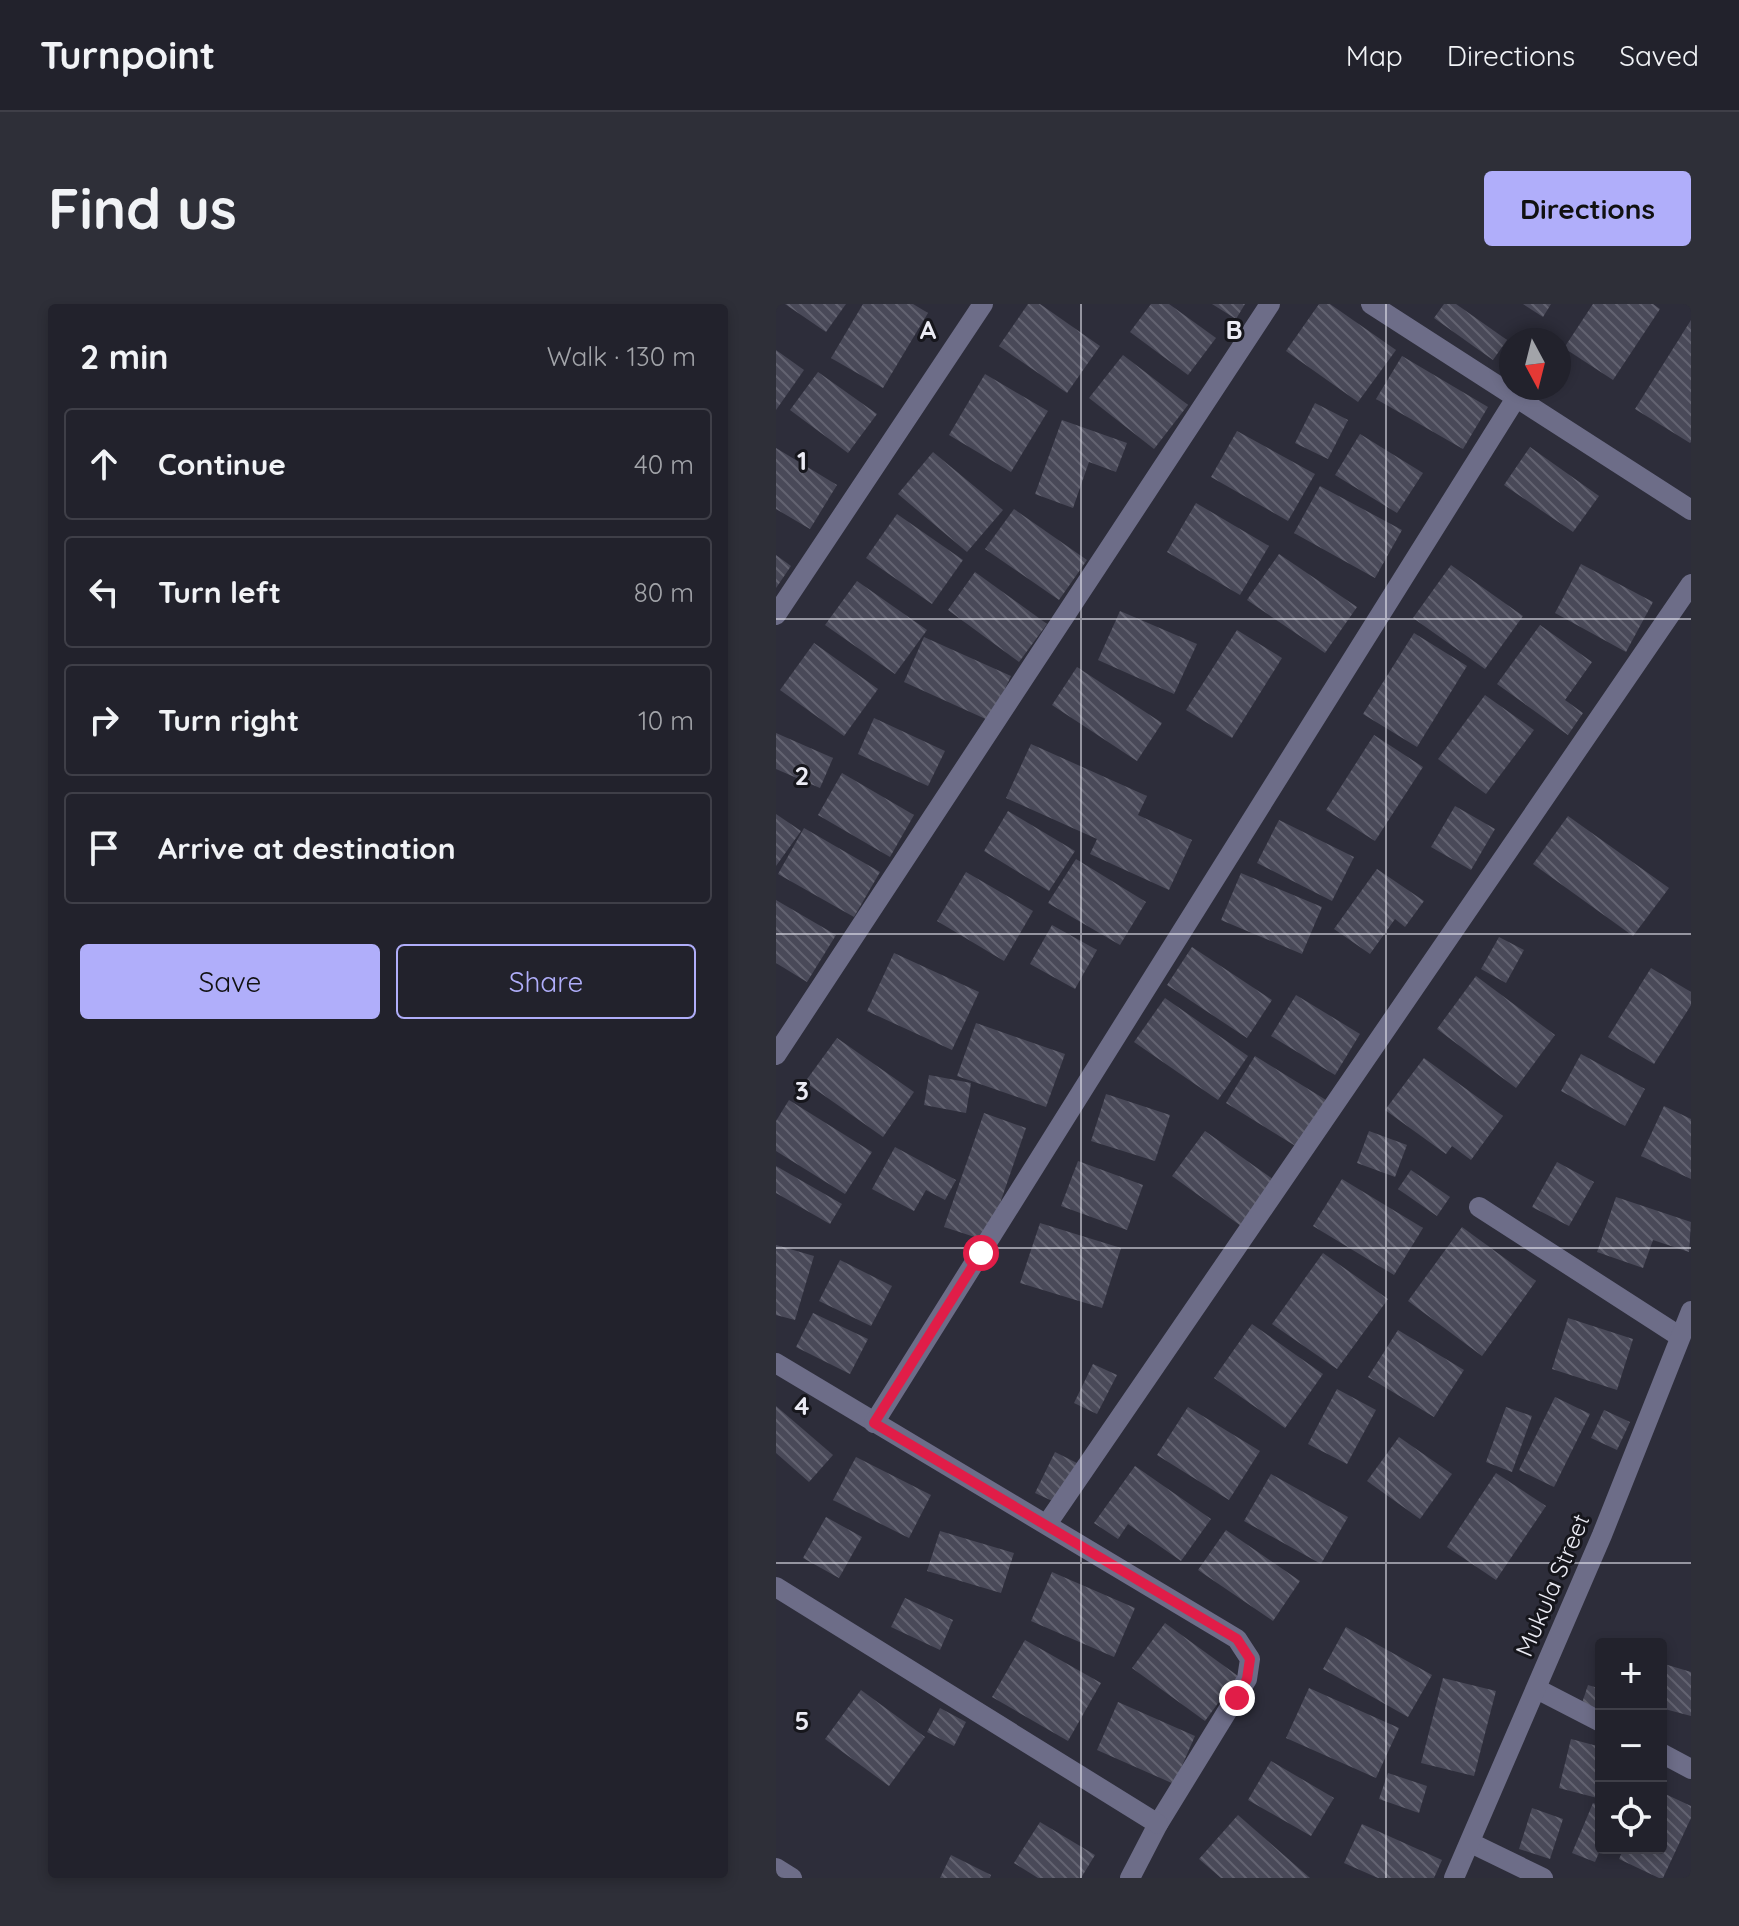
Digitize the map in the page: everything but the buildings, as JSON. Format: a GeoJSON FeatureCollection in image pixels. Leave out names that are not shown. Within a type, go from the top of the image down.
{"type":"FeatureCollection","features":[{"type":"Feature","properties":{"kind":"street"},"geometry":{"type":"LineString","coordinates":[[776,615],[983,304]]}},
{"type":"Feature","properties":{"kind":"street"},"geometry":{"type":"LineString","coordinates":[[776,1055],[1270,304]]}},
{"type":"Feature","properties":{"kind":"street"},"geometry":{"type":"LineString","coordinates":[[1371,304],[1399,312],[1499,386]]}},
{"type":"Feature","properties":{"kind":"street"},"geometry":{"type":"LineString","coordinates":[[874,1423],[1515,400]]}},
{"type":"Feature","properties":{"kind":"street"},"geometry":{"type":"LineString","coordinates":[[1519,400],[1691,510]]}},
{"type":"Feature","properties":{"kind":"street"},"geometry":{"type":"LineString","coordinates":[[1047,1524],[1691,584]]}},
{"type":"Feature","properties":{"kind":"street"},"geometry":{"type":"LineString","coordinates":[[1479,1207],[1679,1336]]}},
{"type":"Feature","properties":{"kind":"street","name":"Mukula Street"},"geometry":{"type":"LineString","coordinates":[[1454,1878],[1602,1535],[1691,1311]]}},
{"type":"Feature","properties":{"kind":"street"},"geometry":{"type":"LineString","coordinates":[[776,1363],[1237,1639],[1250,1659],[1247,1679],[1158,1824],[1130,1878]]}},
{"type":"Feature","properties":{"kind":"street"},"geometry":{"type":"LineString","coordinates":[[776,1587],[1158,1824]]}},
{"type":"Feature","properties":{"kind":"street"},"geometry":{"type":"LineString","coordinates":[[1537,1689],[1595,1719]]}},
{"type":"Feature","properties":{"kind":"street"},"geometry":{"type":"LineString","coordinates":[[1667,1756],[1691,1769]]}},
{"type":"Feature","properties":{"kind":"street"},"geometry":{"type":"LineString","coordinates":[[1471,1843],[1543,1878]]}},
{"type":"Feature","properties":{"kind":"street"},"geometry":{"type":"LineString","coordinates":[[776,1868],[792,1878]]}},
{"type":"Feature","properties":{"kind":"route"},"geometry":{"type":"LineString","coordinates":[[981,1253],[874,1423],[1237,1639],[1250,1659],[1247,1679],[1237,1698]]}}]}
